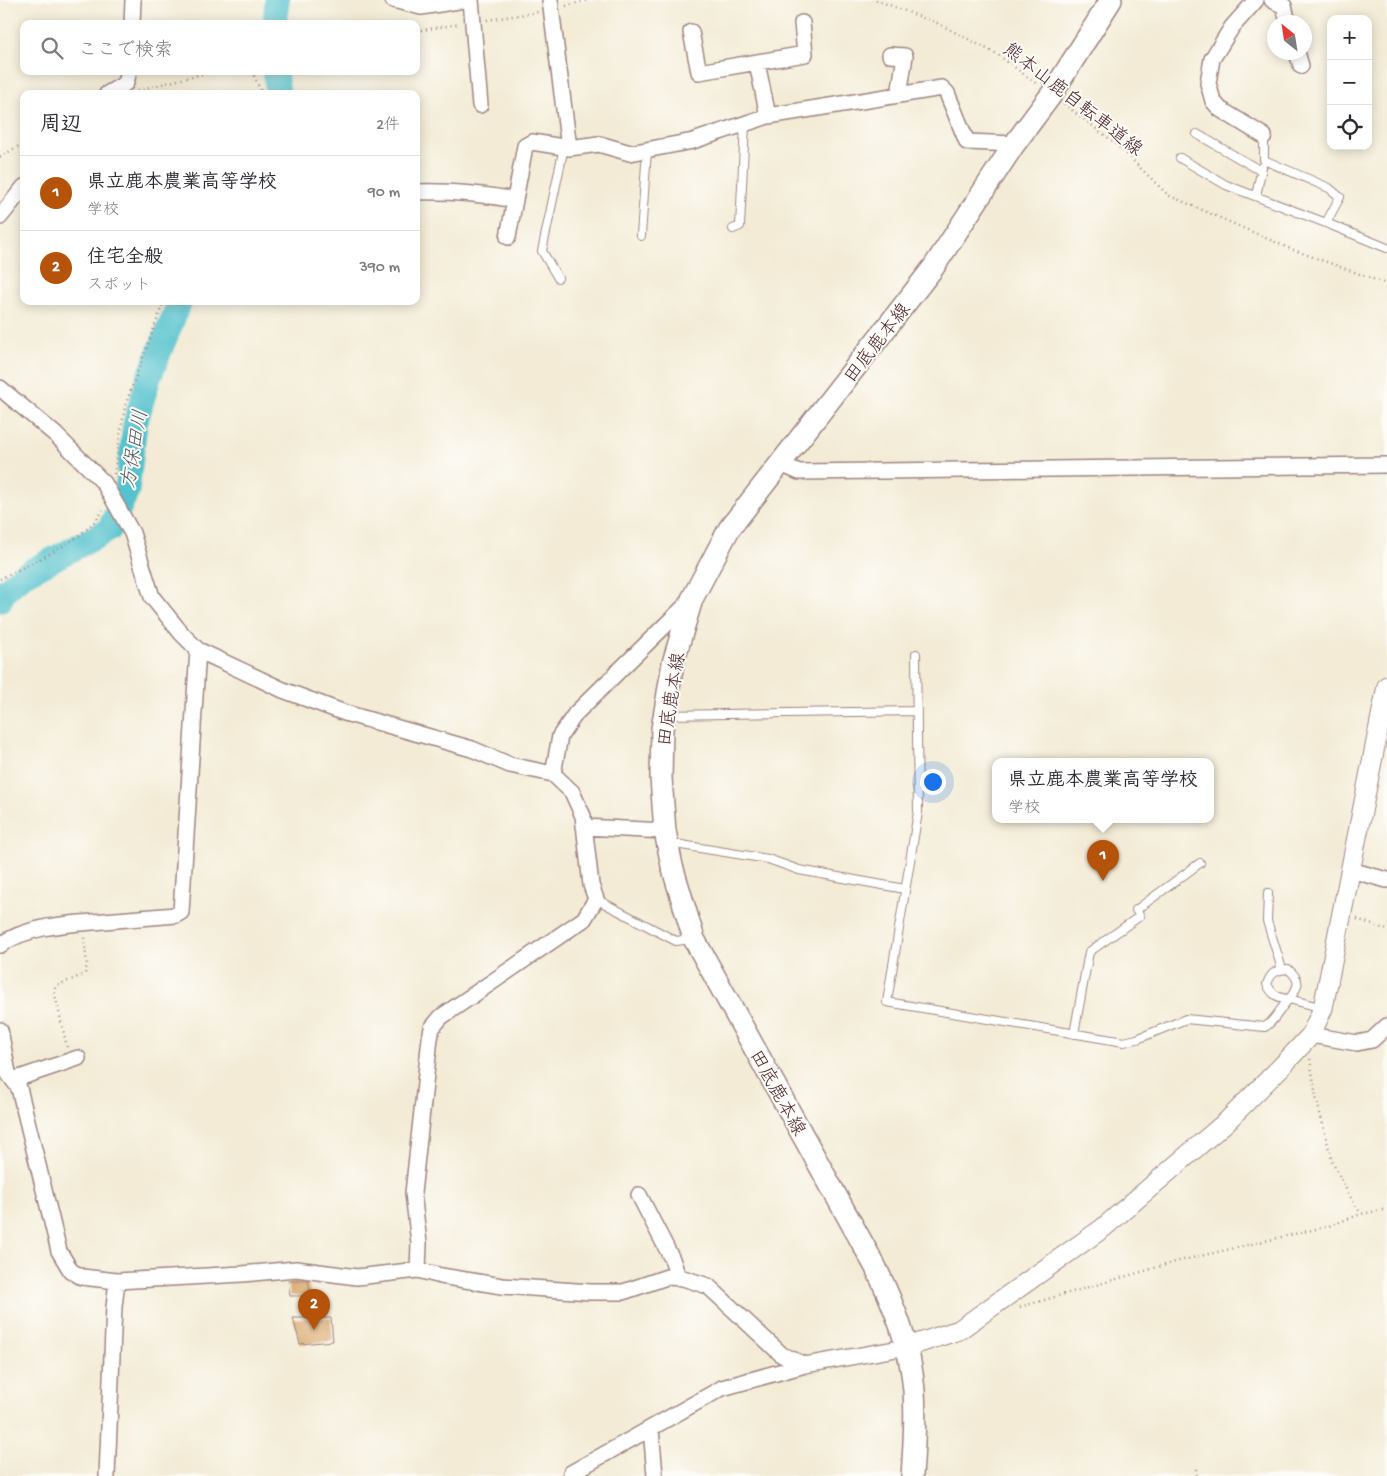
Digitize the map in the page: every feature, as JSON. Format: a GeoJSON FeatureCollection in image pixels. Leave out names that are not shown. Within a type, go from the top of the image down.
{"type":"FeatureCollection","features":[{"type":"Feature","properties":{"kind":"main road","name":"田底鹿本線"},"geometry":{"type":"LineString","coordinates":[[912,1476],[914,1391],[907,1347],[891,1300],[875,1266],[694,939],[672,866],[666,837],[661,778],[662,729],[673,663],[692,600],[729,529],[933,268],[1015,144],[1051,94],[1111,0]]}},
{"type":"Feature","properties":{"kind":"street"},"geometry":{"type":"LineString","coordinates":[[132,20],[133,0]]}},
{"type":"Feature","properties":{"kind":"street"},"geometry":{"type":"LineString","coordinates":[[394,0],[421,6],[464,0]]}},
{"type":"Feature","properties":{"kind":"street"},"geometry":{"type":"LineString","coordinates":[[472,0],[480,105]]}},
{"type":"Feature","properties":{"kind":"street"},"geometry":{"type":"LineString","coordinates":[[1256,0],[1232,28],[1212,59],[1208,83],[1213,101],[1220,108],[1264,136]]}},
{"type":"Feature","properties":{"kind":"street"},"geometry":{"type":"LineString","coordinates":[[1272,0],[1284,6],[1286,15]]}},
{"type":"Feature","properties":{"kind":"street"},"geometry":{"type":"LineString","coordinates":[[551,5],[566,148]]}},
{"type":"Feature","properties":{"kind":"street"},"geometry":{"type":"LineString","coordinates":[[692,32],[699,72],[805,54],[802,23]]}},
{"type":"Feature","properties":{"kind":"street"},"geometry":{"type":"LineString","coordinates":[[890,55],[905,56],[899,95]]}},
{"type":"Feature","properties":{"kind":"street"},"geometry":{"type":"LineString","coordinates":[[757,63],[768,116]]}},
{"type":"Feature","properties":{"kind":"street"},"geometry":{"type":"LineString","coordinates":[[114,90],[126,83],[128,75]]}},
{"type":"Feature","properties":{"kind":"street"},"geometry":{"type":"LineString","coordinates":[[508,237],[525,146],[532,142],[566,148],[599,144],[630,153],[693,141],[768,116],[942,88],[947,93],[968,142],[1015,144]]}},
{"type":"Feature","properties":{"kind":"street"},"geometry":{"type":"LineString","coordinates":[[0,216],[20,192]]}},
{"type":"Feature","properties":{"kind":"street"},"geometry":{"type":"LineString","coordinates":[[420,192],[483,195],[515,200]]}},
{"type":"Feature","properties":{"kind":"street"},"geometry":{"type":"LineString","coordinates":[[0,388],[56,435],[104,483],[132,533],[152,597],[182,634],[198,650],[283,690],[345,713],[472,749],[510,765],[553,774],[572,792],[583,816],[591,885],[596,899],[584,919],[441,1017],[432,1028],[413,1193],[419,1243],[418,1270]]}},
{"type":"Feature","properties":{"kind":"street"},"geometry":{"type":"LineString","coordinates":[[781,464],[799,472],[1387,465]]}},
{"type":"Feature","properties":{"kind":"street"},"geometry":{"type":"LineString","coordinates":[[553,774],[560,736],[576,714],[692,600]]}},
{"type":"Feature","properties":{"kind":"street"},"geometry":{"type":"LineString","coordinates":[[0,945],[10,938],[38,930],[84,923],[176,915],[181,912],[198,650]]}},
{"type":"Feature","properties":{"kind":"street"},"geometry":{"type":"LineString","coordinates":[[571,1473],[722,1388],[805,1365],[907,1347],[959,1330],[1103,1228],[1226,1122],[1308,1038],[1323,1008],[1387,686]]}},
{"type":"Feature","properties":{"kind":"street"},"geometry":{"type":"LineString","coordinates":[[584,826],[666,837]]}},
{"type":"Feature","properties":{"kind":"street"},"geometry":{"type":"LineString","coordinates":[[1350,870],[1387,880]]}},
{"type":"Feature","properties":{"kind":"street"},"geometry":{"type":"LineString","coordinates":[[1308,1038],[1357,1043],[1372,1040],[1387,1026]]}},
{"type":"Feature","properties":{"kind":"street"},"geometry":{"type":"LineString","coordinates":[[0,1030],[7,1076],[20,1088],[59,1251],[71,1271],[82,1277],[117,1281],[296,1269],[357,1277],[418,1270],[502,1286],[591,1292],[623,1292],[667,1277],[678,1277],[708,1286],[782,1355],[805,1365]]}},
{"type":"Feature","properties":{"kind":"street"},"geometry":{"type":"LineString","coordinates":[[7,1076],[74,1059]]}},
{"type":"Feature","properties":{"kind":"street"},"geometry":{"type":"LineString","coordinates":[[639,1195],[672,1259],[678,1277]]}},
{"type":"Feature","properties":{"kind":"street"},"geometry":{"type":"LineString","coordinates":[[107,1476],[114,1307],[117,1281]]}},
{"type":"Feature","properties":{"kind":"street"},"geometry":{"type":"LineString","coordinates":[[651,1428],[655,1476]]}},
{"type":"Feature","properties":{"kind":"lane"},"geometry":{"type":"LineString","coordinates":[[733,229],[740,226],[745,125]]}},
{"type":"Feature","properties":{"kind":"lane"},"geometry":{"type":"LineString","coordinates":[[1197,134],[1261,171]]}},
{"type":"Feature","properties":{"kind":"lane"},"geometry":{"type":"LineString","coordinates":[[1256,196],[1264,160],[1264,136]]}},
{"type":"Feature","properties":{"kind":"lane"},"geometry":{"type":"LineString","coordinates":[[558,278],[542,251],[566,148]]}},
{"type":"Feature","properties":{"kind":"lane"},"geometry":{"type":"LineString","coordinates":[[641,236],[647,150]]}},
{"type":"Feature","properties":{"kind":"lane"},"geometry":{"type":"LineString","coordinates":[[1180,158],[1226,185],[1387,248]]}},
{"type":"Feature","properties":{"kind":"lane"},"geometry":{"type":"LineString","coordinates":[[1264,160],[1329,188],[1340,197],[1326,223]]}},
{"type":"Feature","properties":{"kind":"lane"},"geometry":{"type":"LineString","coordinates":[[916,654],[918,812],[887,1002],[1124,1042],[1137,1039],[1186,1019],[1265,1027],[1273,1022],[1282,1007],[1290,999],[1297,991],[1298,984],[1294,974],[1288,969],[1277,970],[1270,975],[1267,984],[1271,992],[1279,998],[1290,999],[1323,1008]]}},
{"type":"Feature","properties":{"kind":"lane"},"geometry":{"type":"LineString","coordinates":[[664,715],[917,711]]}},
{"type":"Feature","properties":{"kind":"lane"},"geometry":{"type":"LineString","coordinates":[[666,837],[768,859],[799,870],[905,889]]}},
{"type":"Feature","properties":{"kind":"lane"},"geometry":{"type":"LineString","coordinates":[[1074,1034],[1089,952],[1140,916],[1136,910],[1200,863]]}},
{"type":"Feature","properties":{"kind":"lane"},"geometry":{"type":"LineString","coordinates":[[1268,893],[1268,921],[1282,969]]}},
{"type":"Feature","properties":{"kind":"lane"},"geometry":{"type":"LineString","coordinates":[[596,899],[676,941],[694,939]]}},
{"type":"Feature","properties":{"kind":"path"},"geometry":{"type":"LineString","coordinates":[[420,30],[473,22],[551,5],[588,0]]}},
{"type":"Feature","properties":{"kind":"path","name":"熊本山鹿自転車道線"},"geometry":{"type":"LineString","coordinates":[[876,0],[937,24],[997,54],[1115,143],[1168,195],[1292,249],[1387,284]]}},
{"type":"Feature","properties":{"kind":"path"},"geometry":{"type":"LineString","coordinates":[[138,90],[198,75]]}},
{"type":"Feature","properties":{"kind":"path"},"geometry":{"type":"LineString","coordinates":[[254,75],[260,90]]}},
{"type":"Feature","properties":{"kind":"path"},"geometry":{"type":"LineString","coordinates":[[0,157],[20,145]]}},
{"type":"Feature","properties":{"kind":"path"},"geometry":{"type":"LineString","coordinates":[[0,579],[80,536],[98,519],[111,495],[125,406],[163,305]]}},
{"type":"Feature","properties":{"kind":"path"},"geometry":{"type":"LineString","coordinates":[[1341,913],[1387,930]]}},
{"type":"Feature","properties":{"kind":"path"},"geometry":{"type":"LineString","coordinates":[[74,1059],[54,990],[56,986],[85,974],[87,964],[84,923]]}},
{"type":"Feature","properties":{"kind":"path"},"geometry":{"type":"LineString","coordinates":[[1308,1038],[1316,1097],[1332,1161],[1348,1193],[1362,1214]]}},
{"type":"Feature","properties":{"kind":"path"},"geometry":{"type":"LineString","coordinates":[[1012,1310],[1178,1261],[1329,1226],[1362,1214],[1387,1209]]}},
{"type":"Feature","properties":{"kind":"path"},"geometry":{"type":"LineString","coordinates":[[1196,1469],[1197,1476]]}},
{"type":"Feature","properties":{"kind":"building"},"geometry":{"type":"Polygon","coordinates":[[[288,1281],[308,1281],[311,1296],[290,1296],[288,1281]]]}},
{"type":"Feature","properties":{"kind":"building"},"geometry":{"type":"Polygon","coordinates":[[[293,1318],[331,1318],[333,1341],[300,1344],[293,1318]]]}},
{"type":"Feature","properties":{"kind":"waterway","name":"方保田川"},"geometry":{"type":"LineString","coordinates":[[275,20],[277,0]]}},
{"type":"Feature","properties":{"kind":"waterway","name":"方保田川"},"geometry":{"type":"LineString","coordinates":[[276,75],[277,90]]}},
{"type":"Feature","properties":{"kind":"waterway","name":"方保田川"},"geometry":{"type":"LineString","coordinates":[[0,600],[5,591],[23,575],[109,530],[127,491],[135,424],[148,380],[178,305]]}},
{"type":"Feature","properties":{"kind":"place","name":"県立鹿本農業高等学校"},"geometry":{"type":"Point","coordinates":[1103,881]}},
{"type":"Feature","properties":{"kind":"place","name":"住宅全般"},"geometry":{"type":"Point","coordinates":[314,1330]}}]}
